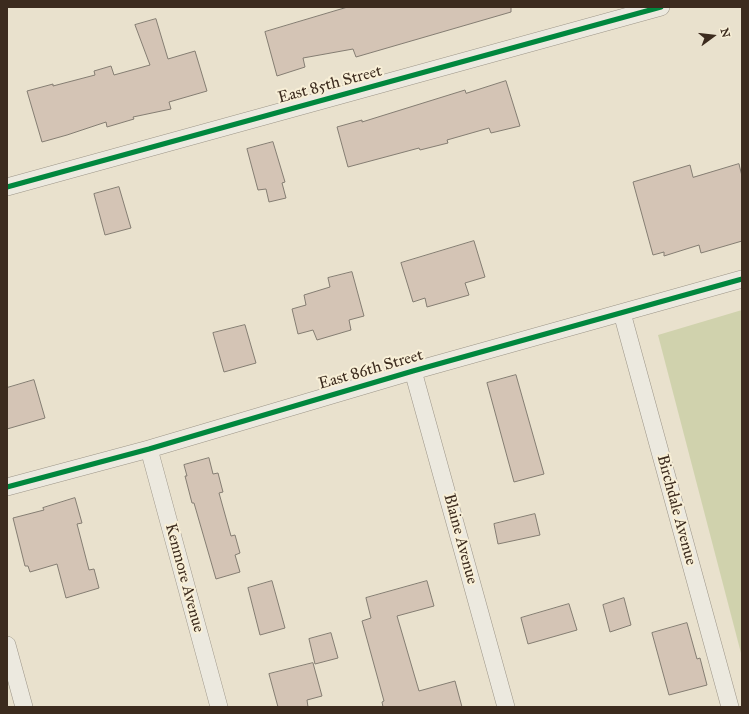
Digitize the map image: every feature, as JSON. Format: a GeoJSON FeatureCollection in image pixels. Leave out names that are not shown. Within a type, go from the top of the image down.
{"type":"FeatureCollection","features":[{"type":"Feature","properties":{"kind":"street","name":"East 85th Street"},"geometry":{"type":"LineString","coordinates":[[7,187],[661,7]]}},
{"type":"Feature","properties":{"kind":"street","name":"East 86th Street"},"geometry":{"type":"LineString","coordinates":[[7,487],[149,449],[413,371],[742,279]]}},
{"type":"Feature","properties":{"kind":"street","name":"Birchdale Avenue"},"geometry":{"type":"LineString","coordinates":[[622,313],[730,707]]}},
{"type":"Feature","properties":{"kind":"street","name":"Blaine Avenue"},"geometry":{"type":"LineString","coordinates":[[413,371],[506,707]]}},
{"type":"Feature","properties":{"kind":"street","name":"Kenmore Avenue"},"geometry":{"type":"LineString","coordinates":[[149,449],[219,707]]}},
{"type":"Feature","properties":{"kind":"street"},"geometry":{"type":"LineString","coordinates":[[7,645],[24,707]]}},
{"type":"Feature","properties":{"kind":"green space"},"geometry":{"type":"Polygon","coordinates":[[[742,310],[742,657],[658,335],[742,310]]]}},
{"type":"Feature","properties":{"kind":"building"},"geometry":{"type":"Polygon","coordinates":[[[348,7],[511,7],[511,12],[356,57],[353,49],[303,58],[305,67],[277,76],[265,32],[348,7]]]}},
{"type":"Feature","properties":{"kind":"building"},"geometry":{"type":"Polygon","coordinates":[[[156,19],[168,59],[195,51],[207,91],[169,102],[171,109],[133,117],[134,119],[107,127],[106,122],[42,142],[27,91],[95,75],[94,71],[111,66],[114,75],[150,65],[135,25],[156,19]]]}},
{"type":"Feature","properties":{"kind":"building"},"geometry":{"type":"Polygon","coordinates":[[[506,81],[520,126],[491,133],[489,128],[447,140],[448,143],[420,150],[419,148],[348,167],[337,127],[362,120],[362,122],[465,90],[466,93],[506,81]]]}},
{"type":"Feature","properties":{"kind":"building"},"geometry":{"type":"Polygon","coordinates":[[[273,142],[285,182],[282,183],[286,198],[269,202],[266,189],[258,190],[247,149],[273,142]]]}},
{"type":"Feature","properties":{"kind":"building"},"geometry":{"type":"Polygon","coordinates":[[[739,164],[742,176],[742,241],[701,253],[699,245],[664,256],[664,252],[653,255],[633,182],[690,165],[693,177],[739,164]]]}},
{"type":"Feature","properties":{"kind":"building"},"geometry":{"type":"Polygon","coordinates":[[[119,187],[131,228],[105,235],[94,194],[119,187]]]}},
{"type":"Feature","properties":{"kind":"building"},"geometry":{"type":"Polygon","coordinates":[[[474,241],[485,277],[465,283],[469,295],[427,307],[425,298],[413,302],[401,263],[474,241]]]}},
{"type":"Feature","properties":{"kind":"building"},"geometry":{"type":"Polygon","coordinates":[[[352,272],[364,316],[349,320],[351,330],[317,340],[313,330],[298,334],[292,309],[306,305],[304,295],[330,287],[328,278],[352,272]]]}},
{"type":"Feature","properties":{"kind":"building"},"geometry":{"type":"Polygon","coordinates":[[[245,325],[256,363],[224,372],[213,333],[245,325]]]}},
{"type":"Feature","properties":{"kind":"building"},"geometry":{"type":"Polygon","coordinates":[[[516,375],[544,474],[514,482],[487,383],[516,375]]]}},
{"type":"Feature","properties":{"kind":"building"},"geometry":{"type":"Polygon","coordinates":[[[34,380],[45,418],[7,429],[7,388],[34,380]]]}},
{"type":"Feature","properties":{"kind":"building"},"geometry":{"type":"Polygon","coordinates":[[[209,458],[213,474],[218,473],[223,492],[219,493],[231,536],[235,535],[240,553],[235,555],[240,572],[216,579],[194,503],[192,503],[185,476],[187,476],[184,465],[209,458]]]}},
{"type":"Feature","properties":{"kind":"building"},"geometry":{"type":"Polygon","coordinates":[[[75,498],[82,523],[77,524],[89,570],[94,569],[99,588],[66,598],[57,564],[30,572],[28,566],[25,566],[13,518],[44,510],[43,508],[75,498]]]}},
{"type":"Feature","properties":{"kind":"building"},"geometry":{"type":"Polygon","coordinates":[[[535,514],[540,535],[498,544],[494,524],[535,514]]]}},
{"type":"Feature","properties":{"kind":"building"},"geometry":{"type":"Polygon","coordinates":[[[272,581],[285,628],[260,635],[248,588],[272,581]]]}},
{"type":"Feature","properties":{"kind":"building"},"geometry":{"type":"Polygon","coordinates":[[[427,581],[434,606],[397,616],[419,691],[455,681],[462,707],[383,707],[382,702],[384,701],[362,621],[371,618],[366,598],[427,581]]]}},
{"type":"Feature","properties":{"kind":"building"},"geometry":{"type":"Polygon","coordinates":[[[624,598],[631,625],[610,632],[603,605],[624,598]]]}},
{"type":"Feature","properties":{"kind":"building"},"geometry":{"type":"Polygon","coordinates":[[[569,604],[577,630],[528,644],[521,618],[569,604]]]}},
{"type":"Feature","properties":{"kind":"building"},"geometry":{"type":"Polygon","coordinates":[[[687,623],[697,659],[700,658],[707,685],[669,695],[652,633],[687,623]]]}},
{"type":"Feature","properties":{"kind":"building"},"geometry":{"type":"Polygon","coordinates":[[[331,633],[338,658],[315,664],[309,639],[331,633]]]}},
{"type":"Feature","properties":{"kind":"building"},"geometry":{"type":"Polygon","coordinates":[[[313,663],[322,696],[307,700],[308,707],[278,707],[269,674],[313,663]]]}},
{"type":"Feature","properties":{"kind":"cycle path"},"geometry":{"type":"LineString","coordinates":[[7,187],[661,7]]}},
{"type":"Feature","properties":{"kind":"cycle path"},"geometry":{"type":"LineString","coordinates":[[7,487],[149,449],[413,371],[742,279]]}}]}
